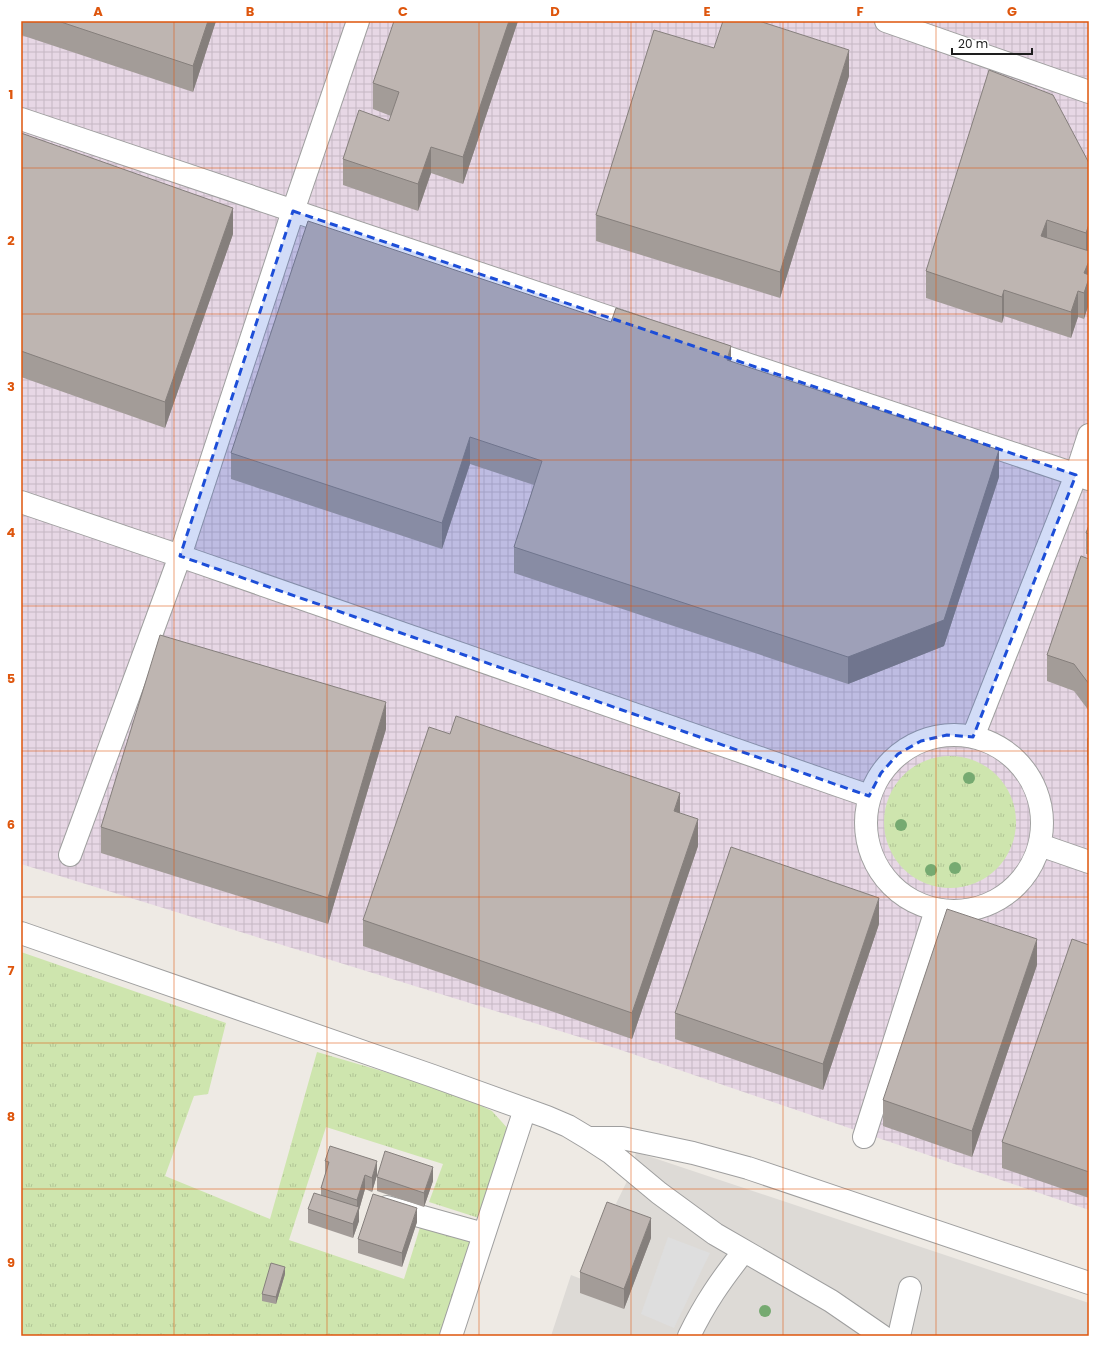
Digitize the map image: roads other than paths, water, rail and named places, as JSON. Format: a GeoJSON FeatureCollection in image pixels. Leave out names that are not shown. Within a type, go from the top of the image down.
{"type":"FeatureCollection","features":[{"type":"Feature","properties":{"kind":"street"},"geometry":{"type":"LineString","coordinates":[[70,855],[180,556],[293,211],[358,21]]}},
{"type":"Feature","properties":{"kind":"street"},"geometry":{"type":"LineString","coordinates":[[886,21],[1089,92]]}},
{"type":"Feature","properties":{"kind":"street"},"geometry":{"type":"LineString","coordinates":[[21,119],[662,335]]}},
{"type":"Feature","properties":{"kind":"street"},"geometry":{"type":"LineString","coordinates":[[685,343],[1083,477]]}},
{"type":"Feature","properties":{"kind":"street"},"geometry":{"type":"LineString","coordinates":[[973,737],[1083,477],[1089,435]]}},
{"type":"Feature","properties":{"kind":"street"},"geometry":{"type":"LineString","coordinates":[[21,502],[869,796]]}},
{"type":"Feature","properties":{"kind":"street"},"geometry":{"type":"LineString","coordinates":[[947,735],[973,737],[999,747],[1020,766],[1035,790],[1042,817],[1040,845],[1029,870],[1012,890],[989,905],[963,912],[936,910],[912,902],[893,888],[877,868],[867,839],[865,820],[869,796],[880,773],[898,754],[921,741],[947,735]]}},
{"type":"Feature","properties":{"kind":"street"},"geometry":{"type":"LineString","coordinates":[[1040,845],[1089,862]]}},
{"type":"Feature","properties":{"kind":"street"},"geometry":{"type":"LineString","coordinates":[[864,1137],[936,910]]}},
{"type":"Feature","properties":{"kind":"street"},"geometry":{"type":"LineString","coordinates":[[21,933],[547,1117],[588,1138],[611,1154],[686,1214],[744,1251],[812,1289],[882,1336]]}},
{"type":"Feature","properties":{"kind":"street"},"geometry":{"type":"LineString","coordinates":[[451,1336],[525,1109]]}},
{"type":"Feature","properties":{"kind":"street"},"geometry":{"type":"LineString","coordinates":[[588,1138],[622,1138],[693,1153],[748,1168],[1089,1283]]}},
{"type":"Feature","properties":{"kind":"street"},"geometry":{"type":"LineString","coordinates":[[374,1204],[484,1234]]}},
{"type":"Feature","properties":{"kind":"street"},"geometry":{"type":"LineString","coordinates":[[689,1336],[704,1306],[715,1289],[744,1251]]}},
{"type":"Feature","properties":{"kind":"street"},"geometry":{"type":"LineString","coordinates":[[899,1336],[910,1288]]}}]}
